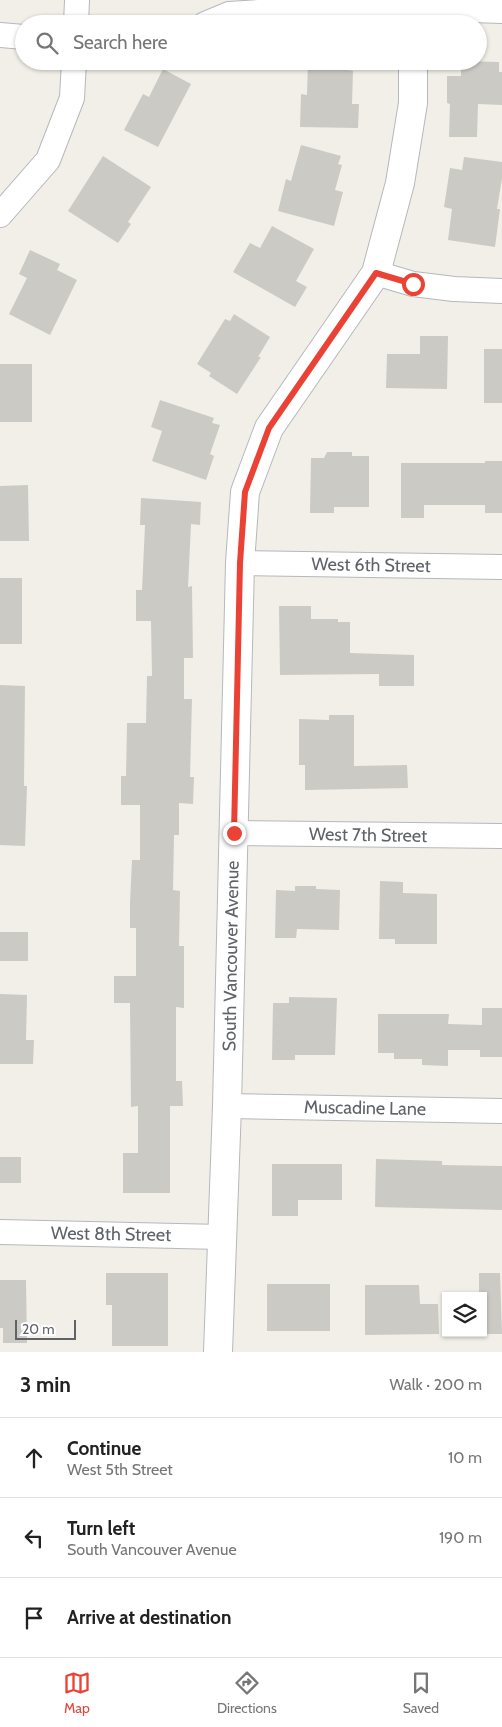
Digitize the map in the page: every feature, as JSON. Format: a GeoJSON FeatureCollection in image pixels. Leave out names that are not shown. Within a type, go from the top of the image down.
{"type":"FeatureCollection","features":[{"type":"Feature","properties":{"kind":"street"},"geometry":{"type":"LineString","coordinates":[[76,15],[77,0]]}},
{"type":"Feature","properties":{"kind":"street"},"geometry":{"type":"LineString","coordinates":[[227,15],[259,12],[502,11]]}},
{"type":"Feature","properties":{"kind":"street"},"geometry":{"type":"LineString","coordinates":[[0,35],[15,36]]}},
{"type":"Feature","properties":{"kind":"street"},"geometry":{"type":"LineString","coordinates":[[0,215],[48,160],[72,98],[74,70]]}},
{"type":"Feature","properties":{"kind":"street","name":"South Vancouver Avenue"},"geometry":{"type":"LineString","coordinates":[[218,1352],[227,1106],[240,563],[245,492],[269,428],[376,273],[400,183],[412,103],[413,70]]}},
{"type":"Feature","properties":{"kind":"street"},"geometry":{"type":"LineString","coordinates":[[376,273],[413,284],[454,289],[502,291]]}},
{"type":"Feature","properties":{"kind":"street","name":"West 6th Street"},"geometry":{"type":"LineString","coordinates":[[240,563],[502,567]]}},
{"type":"Feature","properties":{"kind":"street","name":"West 7th Street"},"geometry":{"type":"LineString","coordinates":[[234,833],[502,836]]}},
{"type":"Feature","properties":{"kind":"street","name":"Muscadine Lane"},"geometry":{"type":"LineString","coordinates":[[227,1106],[502,1111]]}},
{"type":"Feature","properties":{"kind":"street","name":"West 8th Street"},"geometry":{"type":"LineString","coordinates":[[0,1232],[222,1237]]}},
{"type":"Feature","properties":{"kind":"building"},"geometry":{"type":"Polygon","coordinates":[[[487,62],[499,62],[499,72],[502,72],[502,105],[478,104],[477,137],[449,137],[450,104],[447,103],[447,76],[461,76],[461,70],[487,70],[487,62]]]}},
{"type":"Feature","properties":{"kind":"building"},"geometry":{"type":"Polygon","coordinates":[[[162,70],[191,84],[158,147],[124,130],[143,94],[149,97],[162,70]]]}},
{"type":"Feature","properties":{"kind":"building"},"geometry":{"type":"Polygon","coordinates":[[[308,70],[353,71],[352,104],[359,104],[358,128],[300,127],[301,94],[307,95],[308,70]]]}},
{"type":"Feature","properties":{"kind":"building"},"geometry":{"type":"Polygon","coordinates":[[[301,145],[341,156],[338,164],[342,165],[335,190],[343,192],[334,226],[278,211],[286,179],[291,181],[301,145]]]}},
{"type":"Feature","properties":{"kind":"building"},"geometry":{"type":"Polygon","coordinates":[[[103,156],[151,187],[128,222],[131,224],[118,243],[68,211],[103,156]]]}},
{"type":"Feature","properties":{"kind":"building"},"geometry":{"type":"Polygon","coordinates":[[[464,157],[502,162],[502,178],[497,209],[500,209],[495,247],[448,240],[452,209],[444,207],[450,168],[462,170],[464,157]]]}},
{"type":"Feature","properties":{"kind":"building"},"geometry":{"type":"Polygon","coordinates":[[[272,226],[314,249],[296,281],[307,287],[295,307],[233,272],[250,243],[260,248],[272,226]]]}},
{"type":"Feature","properties":{"kind":"building"},"geometry":{"type":"Polygon","coordinates":[[[30,250],[60,264],[57,270],[77,280],[50,335],[9,314],[27,278],[19,274],[30,250]]]}},
{"type":"Feature","properties":{"kind":"building"},"geometry":{"type":"Polygon","coordinates":[[[234,314],[270,337],[258,357],[261,357],[237,394],[209,376],[211,373],[197,364],[225,319],[230,321],[234,314]]]}},
{"type":"Feature","properties":{"kind":"building"},"geometry":{"type":"Polygon","coordinates":[[[420,336],[448,336],[447,389],[386,388],[387,354],[420,354],[420,336]]]}},
{"type":"Feature","properties":{"kind":"building"},"geometry":{"type":"Polygon","coordinates":[[[484,349],[502,349],[502,403],[484,403],[484,349]]]}},
{"type":"Feature","properties":{"kind":"building"},"geometry":{"type":"Polygon","coordinates":[[[0,364],[32,364],[32,422],[0,422],[0,364]]]}},
{"type":"Feature","properties":{"kind":"building"},"geometry":{"type":"Polygon","coordinates":[[[160,400],[214,418],[212,423],[220,425],[210,454],[214,456],[206,480],[152,461],[162,431],[151,427],[160,400]]]}},
{"type":"Feature","properties":{"kind":"building"},"geometry":{"type":"Polygon","coordinates":[[[327,452],[352,452],[352,456],[369,456],[369,507],[334,507],[334,513],[310,513],[311,458],[324,458],[327,452]]]}},
{"type":"Feature","properties":{"kind":"building"},"geometry":{"type":"Polygon","coordinates":[[[485,461],[502,461],[502,513],[485,513],[485,505],[424,505],[424,518],[401,518],[401,463],[485,463],[485,461]]]}},
{"type":"Feature","properties":{"kind":"building"},"geometry":{"type":"Polygon","coordinates":[[[28,485],[29,541],[0,541],[0,486],[28,485]]]}},
{"type":"Feature","properties":{"kind":"building"},"geometry":{"type":"Polygon","coordinates":[[[141,498],[201,502],[200,525],[191,524],[188,587],[192,586],[193,658],[184,658],[184,699],[192,699],[190,777],[194,777],[193,804],[179,803],[179,835],[174,835],[173,890],[180,891],[179,946],[184,946],[184,1008],[176,1007],[176,1081],[182,1081],[183,1106],[170,1106],[170,1193],[123,1193],[123,1153],[138,1153],[138,1106],[131,1107],[130,1003],[114,1003],[114,976],[136,976],[136,928],[130,928],[130,903],[132,860],[140,860],[140,805],[121,805],[121,776],[126,776],[127,723],[146,723],[147,676],[152,676],[151,621],[136,621],[136,590],[142,590],[145,525],[140,525],[141,498]]]}},
{"type":"Feature","properties":{"kind":"building"},"geometry":{"type":"Polygon","coordinates":[[[0,578],[22,578],[22,644],[0,644],[0,578]]]}},
{"type":"Feature","properties":{"kind":"building"},"geometry":{"type":"Polygon","coordinates":[[[279,606],[311,606],[311,619],[338,619],[338,622],[350,622],[350,653],[414,655],[414,686],[379,686],[379,674],[280,675],[279,606]]]}},
{"type":"Feature","properties":{"kind":"building"},"geometry":{"type":"Polygon","coordinates":[[[0,685],[25,686],[24,786],[27,786],[25,846],[0,845],[0,685]]]}},
{"type":"Feature","properties":{"kind":"building"},"geometry":{"type":"Polygon","coordinates":[[[329,715],[354,715],[354,766],[407,765],[408,788],[305,790],[305,765],[299,765],[299,719],[329,720],[329,715]]]}},
{"type":"Feature","properties":{"kind":"building"},"geometry":{"type":"Polygon","coordinates":[[[380,881],[403,882],[403,893],[437,894],[437,944],[395,944],[395,939],[379,939],[380,881]]]}},
{"type":"Feature","properties":{"kind":"building"},"geometry":{"type":"Polygon","coordinates":[[[295,886],[316,886],[316,889],[340,890],[339,930],[297,929],[296,938],[275,938],[276,890],[295,891],[295,886]]]}},
{"type":"Feature","properties":{"kind":"building"},"geometry":{"type":"Polygon","coordinates":[[[0,932],[28,932],[28,961],[0,961],[0,932]]]}},
{"type":"Feature","properties":{"kind":"building"},"geometry":{"type":"Polygon","coordinates":[[[0,994],[27,995],[26,1040],[34,1040],[33,1064],[0,1064],[0,994]]]}},
{"type":"Feature","properties":{"kind":"building"},"geometry":{"type":"Polygon","coordinates":[[[289,997],[337,998],[335,1055],[295,1055],[295,1060],[272,1060],[273,1003],[289,1003],[289,997]]]}},
{"type":"Feature","properties":{"kind":"building"},"geometry":{"type":"Polygon","coordinates":[[[482,1008],[502,1008],[502,1057],[480,1057],[480,1050],[448,1050],[448,1066],[422,1065],[422,1059],[394,1059],[394,1053],[378,1053],[378,1014],[449,1014],[448,1024],[482,1025],[482,1008]]]}},
{"type":"Feature","properties":{"kind":"building"},"geometry":{"type":"Polygon","coordinates":[[[0,1157],[21,1157],[21,1183],[0,1183],[0,1157]]]}},
{"type":"Feature","properties":{"kind":"building"},"geometry":{"type":"Polygon","coordinates":[[[376,1159],[442,1161],[442,1165],[502,1166],[502,1210],[375,1207],[376,1159]]]}},
{"type":"Feature","properties":{"kind":"building"},"geometry":{"type":"Polygon","coordinates":[[[272,1164],[342,1164],[342,1200],[298,1200],[298,1216],[272,1216],[272,1164]]]}},
{"type":"Feature","properties":{"kind":"building"},"geometry":{"type":"Polygon","coordinates":[[[106,1273],[168,1273],[168,1346],[112,1346],[112,1305],[106,1305],[106,1273]]]}},
{"type":"Feature","properties":{"kind":"building"},"geometry":{"type":"Polygon","coordinates":[[[479,1273],[500,1273],[502,1334],[487,1334],[487,1292],[479,1292],[479,1273]]]}},
{"type":"Feature","properties":{"kind":"building"},"geometry":{"type":"Polygon","coordinates":[[[0,1280],[26,1280],[27,1343],[3,1343],[3,1328],[0,1328],[0,1280]]]}},
{"type":"Feature","properties":{"kind":"building"},"geometry":{"type":"Polygon","coordinates":[[[267,1284],[330,1284],[330,1331],[267,1331],[267,1284]]]}},
{"type":"Feature","properties":{"kind":"building"},"geometry":{"type":"Polygon","coordinates":[[[365,1285],[419,1285],[420,1304],[438,1304],[439,1334],[365,1335],[365,1285]]]}},
{"type":"Feature","properties":{"kind":"route"},"geometry":{"type":"LineString","coordinates":[[234,833],[240,563],[245,492],[269,428],[376,273],[413,284]]}}]}
